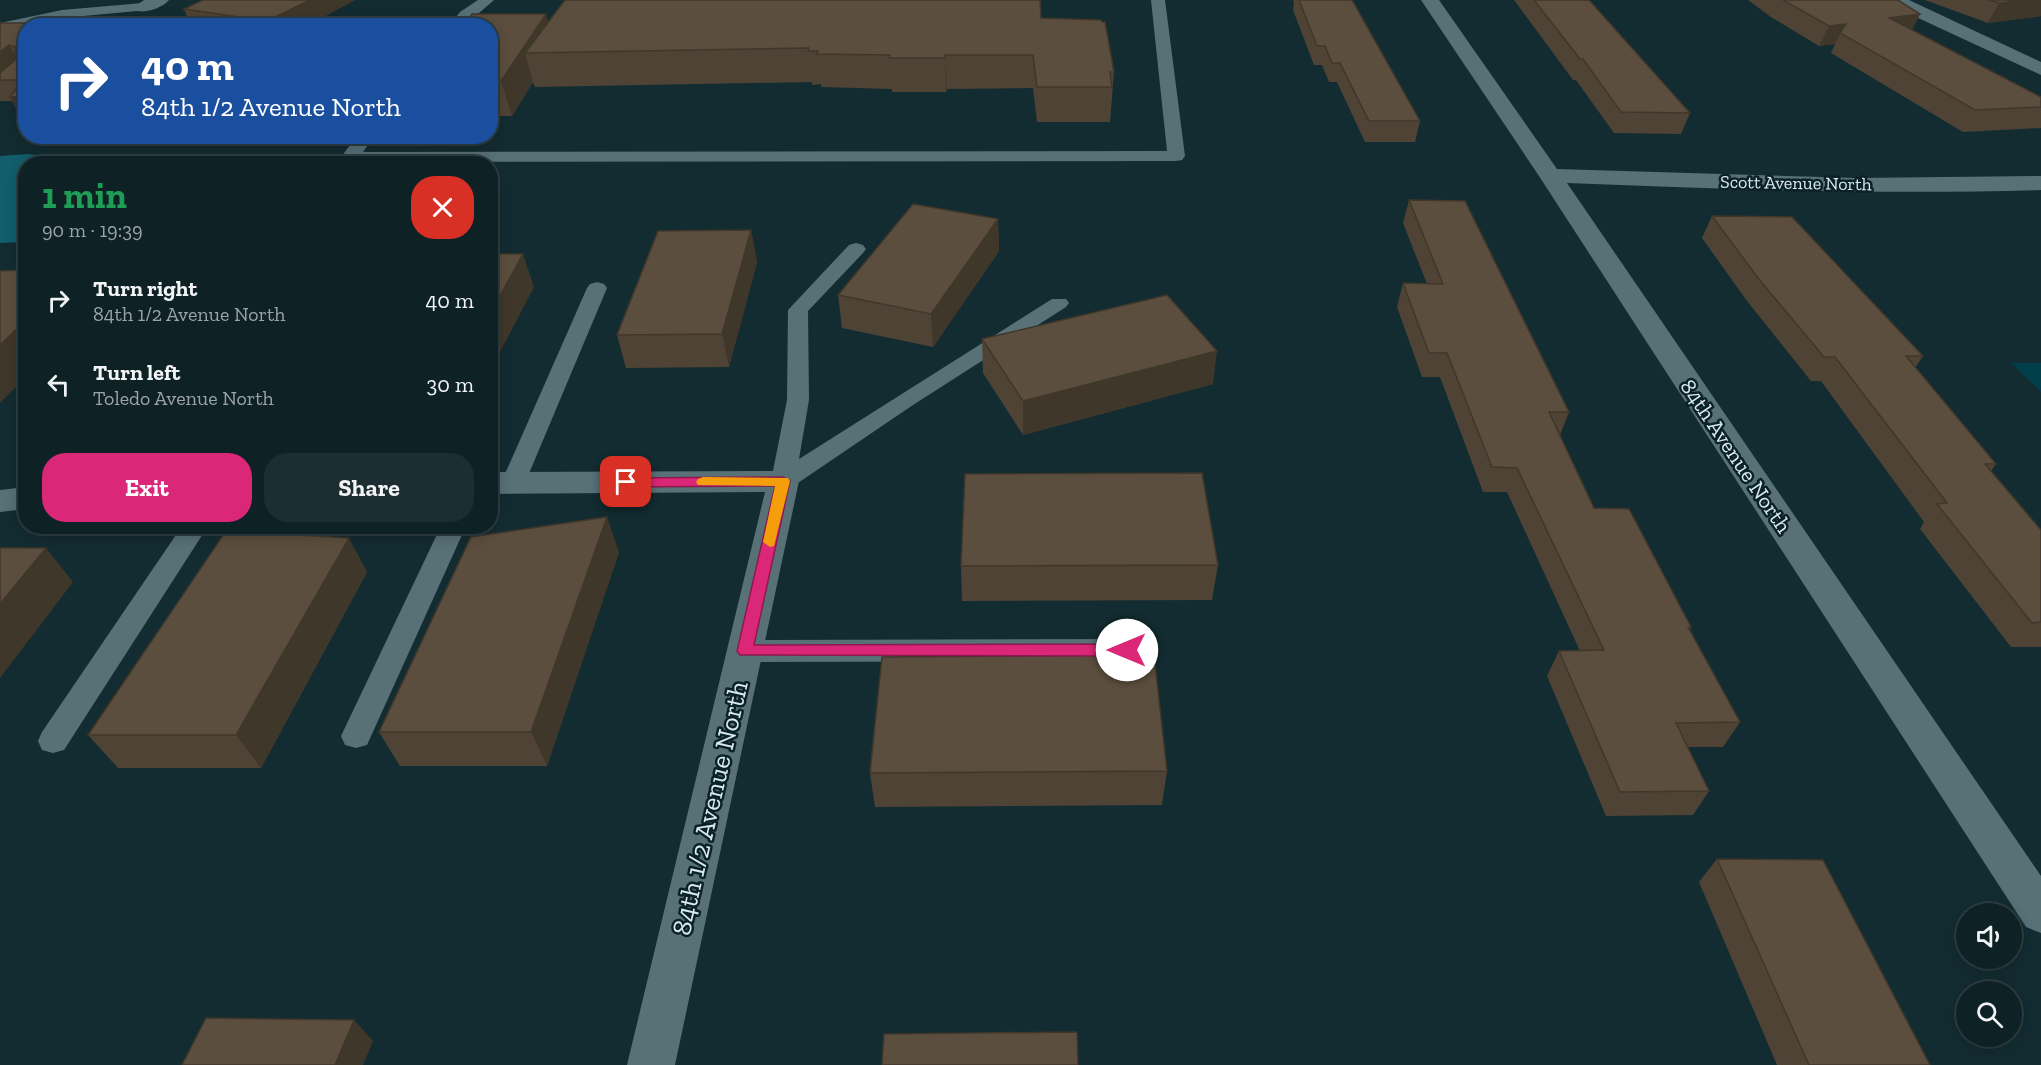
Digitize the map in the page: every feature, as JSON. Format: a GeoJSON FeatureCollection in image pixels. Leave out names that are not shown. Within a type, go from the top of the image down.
{"type":"FeatureCollection","features":[{"type":"Feature","properties":{"kind":"street"},"geometry":{"type":"LineString","coordinates":[[142,7],[160,0]]}},
{"type":"Feature","properties":{"kind":"street","name":"84th Avenue North"},"geometry":{"type":"LineString","coordinates":[[1430,0],[1550,176],[2041,913]]}},
{"type":"Feature","properties":{"kind":"street"},"geometry":{"type":"LineString","coordinates":[[1894,0],[2041,69]]}},
{"type":"Feature","properties":{"kind":"street","name":"Scott Avenue North"},"geometry":{"type":"LineString","coordinates":[[1550,176],[1970,186],[2041,183]]}},
{"type":"Feature","properties":{"kind":"street"},"geometry":{"type":"LineString","coordinates":[[502,483],[783,481]]}},
{"type":"Feature","properties":{"kind":"street","name":"84th 1/2 Avenue North"},"geometry":{"type":"LineString","coordinates":[[651,1065],[783,481]]}},
{"type":"Feature","properties":{"kind":"lane"},"geometry":{"type":"LineString","coordinates":[[463,18],[487,0]]}},
{"type":"Feature","properties":{"kind":"lane"},"geometry":{"type":"LineString","coordinates":[[498,157],[1176,156],[1158,0]]}},
{"type":"Feature","properties":{"kind":"lane"},"geometry":{"type":"LineString","coordinates":[[123,18],[142,7]]}},
{"type":"Feature","properties":{"kind":"lane"},"geometry":{"type":"LineString","coordinates":[[142,7],[144,18]]}},
{"type":"Feature","properties":{"kind":"lane"},"geometry":{"type":"LineString","coordinates":[[43,18],[62,14],[142,7]]}},
{"type":"Feature","properties":{"kind":"lane"},"geometry":{"type":"LineString","coordinates":[[0,27],[18,23]]}},
{"type":"Feature","properties":{"kind":"lane"},"geometry":{"type":"LineString","coordinates":[[351,156],[360,144]]}},
{"type":"Feature","properties":{"kind":"lane"},"geometry":{"type":"LineString","coordinates":[[783,481],[798,400],[798,310],[856,249]]}},
{"type":"Feature","properties":{"kind":"lane"},"geometry":{"type":"LineString","coordinates":[[502,483],[597,288]]}},
{"type":"Feature","properties":{"kind":"lane"},"geometry":{"type":"LineString","coordinates":[[783,481],[905,400],[1059,303]]}},
{"type":"Feature","properties":{"kind":"lane"},"geometry":{"type":"LineString","coordinates":[[53,741],[191,534]]}},
{"type":"Feature","properties":{"kind":"lane"},"geometry":{"type":"LineString","coordinates":[[356,736],[450,534]]}},
{"type":"Feature","properties":{"kind":"lane"},"geometry":{"type":"LineString","coordinates":[[745,651],[1127,650]]}},
{"type":"Feature","properties":{"kind":"shaded area"},"geometry":{"type":"Polygon","coordinates":[[[28,154],[48,156],[18,156],[18,242],[0,243],[0,156],[28,154]]]}},
{"type":"Feature","properties":{"kind":"shaded area"},"geometry":{"type":"Polygon","coordinates":[[[2011,363],[2041,363],[2041,392],[2011,363]]]}},
{"type":"Feature","properties":{"kind":"building"},"geometry":{"type":"Polygon","coordinates":[[[203,0],[310,0],[273,18],[246,18],[184,9],[203,0]]]}},
{"type":"Feature","properties":{"kind":"building"},"geometry":{"type":"Polygon","coordinates":[[[565,0],[1040,0],[1041,18],[1105,22],[1114,72],[1110,72],[1112,87],[1037,87],[1033,55],[945,55],[945,58],[889,58],[890,55],[817,54],[818,51],[808,51],[809,48],[525,53],[565,0]]]}},
{"type":"Feature","properties":{"kind":"building"},"geometry":{"type":"Polygon","coordinates":[[[1299,0],[1352,0],[1420,121],[1369,121],[1340,63],[1332,63],[1325,46],[1317,46],[1299,0]]]}},
{"type":"Feature","properties":{"kind":"building"},"geometry":{"type":"Polygon","coordinates":[[[1534,0],[1589,0],[1690,113],[1621,112],[1583,59],[1580,59],[1534,0]]]}},
{"type":"Feature","properties":{"kind":"building"},"geometry":{"type":"Polygon","coordinates":[[[1783,0],[1898,0],[1920,14],[1889,18],[2041,97],[2041,107],[1975,110],[1840,33],[1846,24],[1829,26],[1783,0]]]}},
{"type":"Feature","properties":{"kind":"building"},"geometry":{"type":"Polygon","coordinates":[[[1989,0],[2024,0],[1999,3],[1989,0]]]}},
{"type":"Feature","properties":{"kind":"building"},"geometry":{"type":"Polygon","coordinates":[[[472,14],[546,14],[501,81],[498,81],[498,18],[469,18],[472,14]]]}},
{"type":"Feature","properties":{"kind":"building"},"geometry":{"type":"Polygon","coordinates":[[[0,23],[18,23],[18,80],[0,80],[0,73],[15,60],[16,47],[9,45],[0,52],[0,23]]]}},
{"type":"Feature","properties":{"kind":"building"},"geometry":{"type":"Polygon","coordinates":[[[18,87],[18,96],[10,97],[18,87]]]}},
{"type":"Feature","properties":{"kind":"building"},"geometry":{"type":"Polygon","coordinates":[[[1409,200],[1465,201],[1569,412],[1549,412],[1594,508],[1629,509],[1691,627],[1688,627],[1740,722],[1676,723],[1709,791],[1620,792],[1559,651],[1604,650],[1517,468],[1492,467],[1447,353],[1429,353],[1403,283],[1443,284],[1409,200]]]}},
{"type":"Feature","properties":{"kind":"building"},"geometry":{"type":"Polygon","coordinates":[[[913,204],[998,219],[931,314],[838,295],[913,204]]]}},
{"type":"Feature","properties":{"kind":"building"},"geometry":{"type":"Polygon","coordinates":[[[1712,216],[1792,217],[1923,356],[1906,356],[1996,464],[1985,464],[2041,530],[2041,622],[2032,623],[1937,504],[1947,503],[1835,357],[1824,357],[1758,278],[1712,216]]]}},
{"type":"Feature","properties":{"kind":"building"},"geometry":{"type":"Polygon","coordinates":[[[751,230],[722,334],[617,335],[658,231],[751,230]]]}},
{"type":"Feature","properties":{"kind":"building"},"geometry":{"type":"Polygon","coordinates":[[[498,254],[523,254],[498,299],[498,254]]]}},
{"type":"Feature","properties":{"kind":"building"},"geometry":{"type":"Polygon","coordinates":[[[18,270],[18,328],[0,345],[0,271],[18,270]]]}},
{"type":"Feature","properties":{"kind":"building"},"geometry":{"type":"Polygon","coordinates":[[[1167,295],[1217,351],[1023,401],[982,339],[1167,295]]]}},
{"type":"Feature","properties":{"kind":"building"},"geometry":{"type":"Polygon","coordinates":[[[1202,473],[1218,565],[961,566],[965,474],[1202,473]]]}},
{"type":"Feature","properties":{"kind":"building"},"geometry":{"type":"Polygon","coordinates":[[[607,517],[531,732],[379,732],[471,537],[607,517]]]}},
{"type":"Feature","properties":{"kind":"building"},"geometry":{"type":"Polygon","coordinates":[[[224,534],[349,538],[236,735],[88,735],[224,534]]]}},
{"type":"Feature","properties":{"kind":"building"},"geometry":{"type":"Polygon","coordinates":[[[0,548],[46,548],[0,604],[0,548]]]}},
{"type":"Feature","properties":{"kind":"building"},"geometry":{"type":"Polygon","coordinates":[[[1154,655],[1167,771],[870,773],[882,657],[1154,655]]]}},
{"type":"Feature","properties":{"kind":"building"},"geometry":{"type":"Polygon","coordinates":[[[1717,859],[1823,860],[1930,1065],[1809,1065],[1717,859]]]}},
{"type":"Feature","properties":{"kind":"building"},"geometry":{"type":"Polygon","coordinates":[[[206,1018],[354,1020],[335,1065],[182,1065],[206,1018]]]}},
{"type":"Feature","properties":{"kind":"building"},"geometry":{"type":"Polygon","coordinates":[[[1077,1032],[1078,1065],[882,1065],[884,1034],[1077,1032]]]}},
{"type":"Feature","properties":{"kind":"slow traffic"},"geometry":{"type":"LineString","coordinates":[[703,482],[783,481],[770,542]]}},
{"type":"Feature","properties":{"kind":"route"},"geometry":{"type":"LineString","coordinates":[[626,482],[783,481],[745,651],[1127,650]]}}]}
